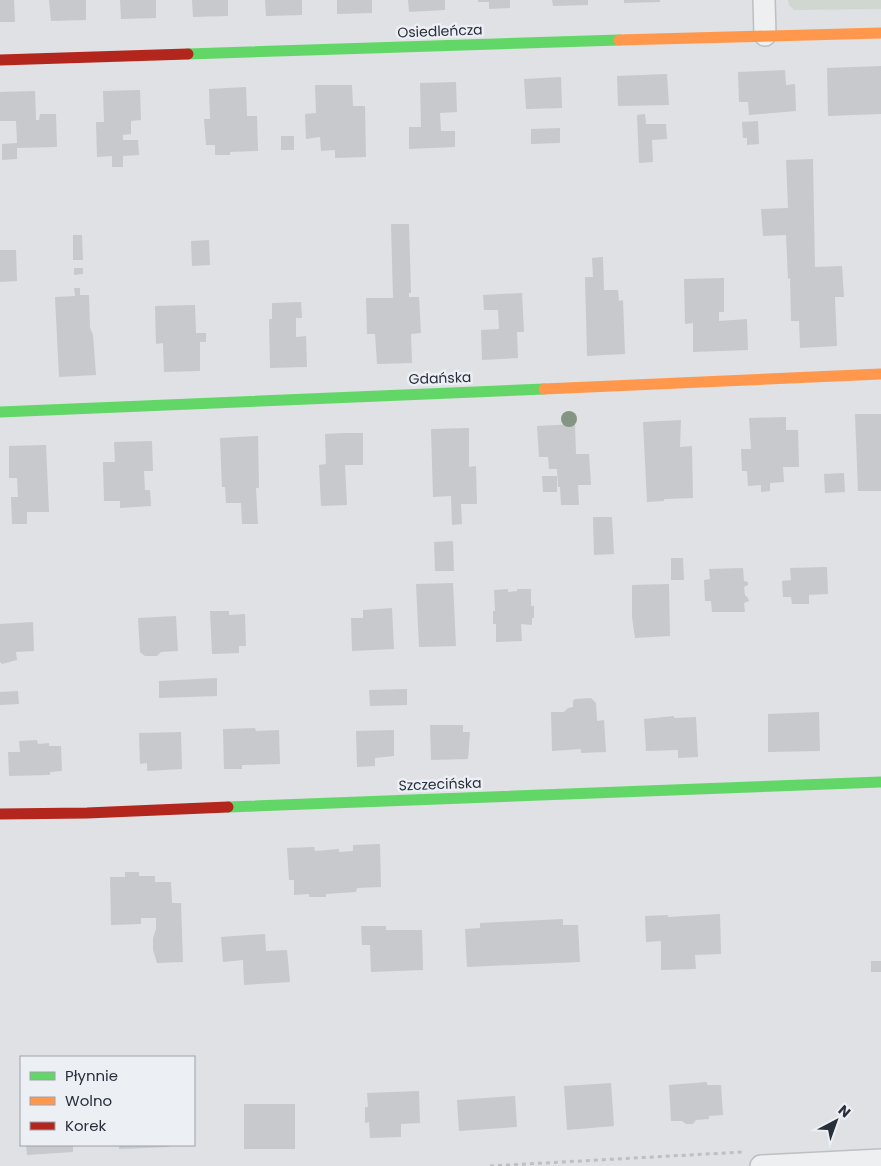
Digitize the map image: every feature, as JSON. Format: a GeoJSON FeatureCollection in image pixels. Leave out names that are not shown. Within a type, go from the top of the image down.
{"type":"FeatureCollection","features":[{"type":"Feature","properties":{"kind":"street"},"geometry":{"type":"LineString","coordinates":[[764,0],[765,35]]}},
{"type":"Feature","properties":{"kind":"street","name":"Osiedleńcza"},"geometry":{"type":"LineString","coordinates":[[0,60],[765,35],[881,33]]}},
{"type":"Feature","properties":{"kind":"street","name":"Gdańska"},"geometry":{"type":"LineString","coordinates":[[0,412],[881,374]]}},
{"type":"Feature","properties":{"kind":"street","name":"Szczecińska"},"geometry":{"type":"LineString","coordinates":[[0,814],[87,813],[881,782]]}},
{"type":"Feature","properties":{"kind":"street"},"geometry":{"type":"LineString","coordinates":[[761,1166],[881,1160]]}},
{"type":"Feature","properties":{"kind":"path"},"geometry":{"type":"LineString","coordinates":[[490,1166],[745,1152]]}},
{"type":"Feature","properties":{"kind":"shaded area"},"geometry":{"type":"Polygon","coordinates":[[[788,0],[881,0],[881,9],[794,10],[789,5],[788,0]]]}},
{"type":"Feature","properties":{"kind":"building"},"geometry":{"type":"Polygon","coordinates":[[[0,0],[14,0],[15,22],[0,22],[0,0]]]}},
{"type":"Feature","properties":{"kind":"building"},"geometry":{"type":"Polygon","coordinates":[[[49,0],[86,0],[86,20],[51,21],[49,0]]]}},
{"type":"Feature","properties":{"kind":"building"},"geometry":{"type":"Polygon","coordinates":[[[120,0],[156,0],[156,18],[121,19],[120,0]]]}},
{"type":"Feature","properties":{"kind":"building"},"geometry":{"type":"Polygon","coordinates":[[[192,0],[228,0],[228,16],[193,17],[192,0]]]}},
{"type":"Feature","properties":{"kind":"building"},"geometry":{"type":"Polygon","coordinates":[[[265,0],[302,0],[302,15],[266,16],[265,0]]]}},
{"type":"Feature","properties":{"kind":"building"},"geometry":{"type":"Polygon","coordinates":[[[337,0],[372,0],[372,13],[337,14],[337,0]]]}},
{"type":"Feature","properties":{"kind":"building"},"geometry":{"type":"Polygon","coordinates":[[[408,0],[445,0],[445,10],[409,12],[408,0]]]}},
{"type":"Feature","properties":{"kind":"building"},"geometry":{"type":"Polygon","coordinates":[[[478,0],[510,0],[510,8],[489,9],[489,2],[478,2],[478,0]]]}},
{"type":"Feature","properties":{"kind":"building"},"geometry":{"type":"Polygon","coordinates":[[[552,0],[588,0],[588,5],[553,6],[552,0]]]}},
{"type":"Feature","properties":{"kind":"building"},"geometry":{"type":"Polygon","coordinates":[[[624,0],[660,0],[660,2],[624,3],[624,0]]]}},
{"type":"Feature","properties":{"kind":"building"},"geometry":{"type":"Polygon","coordinates":[[[881,66],[881,114],[828,116],[827,68],[881,66]]]}},
{"type":"Feature","properties":{"kind":"building"},"geometry":{"type":"Polygon","coordinates":[[[785,70],[786,85],[795,84],[796,111],[749,115],[748,102],[739,102],[738,72],[785,70]]]}},
{"type":"Feature","properties":{"kind":"building"},"geometry":{"type":"Polygon","coordinates":[[[667,74],[669,105],[618,106],[617,76],[667,74]]]}},
{"type":"Feature","properties":{"kind":"building"},"geometry":{"type":"Polygon","coordinates":[[[561,77],[562,108],[526,109],[524,79],[561,77]]]}},
{"type":"Feature","properties":{"kind":"building"},"geometry":{"type":"Polygon","coordinates":[[[456,82],[457,112],[440,113],[441,131],[455,131],[455,147],[409,149],[409,127],[421,127],[420,83],[456,82]]]}},
{"type":"Feature","properties":{"kind":"building"},"geometry":{"type":"Polygon","coordinates":[[[315,85],[352,85],[353,106],[365,106],[366,157],[335,158],[335,150],[321,151],[320,137],[306,139],[305,114],[316,113],[315,85]]]}},
{"type":"Feature","properties":{"kind":"building"},"geometry":{"type":"Polygon","coordinates":[[[246,87],[247,116],[257,116],[258,151],[230,152],[230,155],[215,155],[215,145],[206,145],[204,119],[210,119],[209,89],[246,87]]]}},
{"type":"Feature","properties":{"kind":"building"},"geometry":{"type":"Polygon","coordinates":[[[140,90],[141,120],[131,121],[131,134],[123,135],[123,140],[138,140],[139,155],[123,156],[123,167],[112,167],[112,156],[97,157],[96,122],[104,122],[103,91],[140,90]]]}},
{"type":"Feature","properties":{"kind":"building"},"geometry":{"type":"Polygon","coordinates":[[[35,91],[36,120],[39,120],[40,114],[56,114],[57,147],[17,148],[17,159],[2,160],[2,144],[17,143],[16,121],[0,121],[0,92],[35,91]]]}},
{"type":"Feature","properties":{"kind":"building"},"geometry":{"type":"Polygon","coordinates":[[[645,114],[646,124],[666,124],[667,139],[652,140],[653,162],[639,163],[637,115],[645,114]]]}},
{"type":"Feature","properties":{"kind":"building"},"geometry":{"type":"Polygon","coordinates":[[[758,121],[759,144],[747,145],[747,138],[743,138],[742,122],[758,121]]]}},
{"type":"Feature","properties":{"kind":"building"},"geometry":{"type":"Polygon","coordinates":[[[560,128],[560,143],[531,144],[531,129],[560,128]]]}},
{"type":"Feature","properties":{"kind":"building"},"geometry":{"type":"Polygon","coordinates":[[[281,136],[294,136],[294,150],[281,150],[281,136]]]}},
{"type":"Feature","properties":{"kind":"building"},"geometry":{"type":"Polygon","coordinates":[[[813,159],[815,267],[842,266],[844,297],[835,297],[837,346],[800,348],[799,321],[791,321],[786,235],[763,236],[761,209],[788,208],[786,160],[813,159]]]}},
{"type":"Feature","properties":{"kind":"building"},"geometry":{"type":"Polygon","coordinates":[[[391,224],[409,224],[411,293],[409,293],[409,297],[419,297],[421,333],[411,334],[412,363],[377,364],[375,334],[367,334],[366,298],[393,298],[391,224]]]}},
{"type":"Feature","properties":{"kind":"building"},"geometry":{"type":"Polygon","coordinates":[[[73,235],[82,235],[83,260],[73,260],[73,235]]]}},
{"type":"Feature","properties":{"kind":"building"},"geometry":{"type":"Polygon","coordinates":[[[209,240],[210,265],[192,266],[191,241],[209,240]]]}},
{"type":"Feature","properties":{"kind":"building"},"geometry":{"type":"Polygon","coordinates":[[[0,250],[16,250],[17,281],[0,282],[0,250]]]}},
{"type":"Feature","properties":{"kind":"building"},"geometry":{"type":"Polygon","coordinates":[[[603,257],[604,290],[618,290],[619,301],[623,300],[625,354],[587,356],[585,277],[593,277],[592,258],[603,257]]]}},
{"type":"Feature","properties":{"kind":"building"},"geometry":{"type":"Polygon","coordinates":[[[74,268],[83,268],[83,274],[74,275],[74,268]]]}},
{"type":"Feature","properties":{"kind":"building"},"geometry":{"type":"Polygon","coordinates":[[[724,278],[724,312],[719,312],[719,321],[747,319],[748,350],[693,352],[693,323],[685,324],[684,279],[724,278]]]}},
{"type":"Feature","properties":{"kind":"building"},"geometry":{"type":"Polygon","coordinates":[[[74,288],[80,288],[80,295],[89,295],[90,328],[93,335],[96,375],[59,377],[55,297],[75,296],[74,288]]]}},
{"type":"Feature","properties":{"kind":"building"},"geometry":{"type":"Polygon","coordinates":[[[522,293],[524,332],[517,332],[518,358],[482,360],[481,330],[499,329],[498,310],[484,310],[483,295],[522,293]]]}},
{"type":"Feature","properties":{"kind":"building"},"geometry":{"type":"Polygon","coordinates":[[[301,302],[302,318],[296,318],[296,337],[306,336],[307,367],[270,368],[269,319],[272,319],[272,303],[301,302]]]}},
{"type":"Feature","properties":{"kind":"building"},"geometry":{"type":"Polygon","coordinates":[[[195,305],[196,333],[206,333],[206,342],[200,342],[200,371],[164,372],[163,343],[156,344],[155,306],[195,305]]]}},
{"type":"Feature","properties":{"kind":"building"},"geometry":{"type":"Polygon","coordinates":[[[855,414],[881,414],[881,491],[858,491],[855,414]]]}},
{"type":"Feature","properties":{"kind":"building"},"geometry":{"type":"Polygon","coordinates":[[[786,417],[786,430],[798,430],[799,467],[783,467],[784,482],[770,483],[770,491],[761,492],[761,485],[748,486],[747,471],[742,471],[741,449],[751,449],[749,418],[786,417]]]}},
{"type":"Feature","properties":{"kind":"building"},"geometry":{"type":"Polygon","coordinates":[[[681,420],[680,447],[692,446],[693,498],[664,499],[664,501],[647,502],[643,422],[681,420]]]}},
{"type":"Feature","properties":{"kind":"building"},"geometry":{"type":"Polygon","coordinates":[[[575,424],[576,454],[589,454],[591,485],[578,485],[579,505],[561,505],[557,469],[549,469],[548,457],[539,457],[537,426],[575,424]]]}},
{"type":"Feature","properties":{"kind":"building"},"geometry":{"type":"Polygon","coordinates":[[[469,428],[469,467],[476,466],[477,504],[461,504],[462,524],[452,525],[451,496],[433,497],[431,429],[469,428]]]}},
{"type":"Feature","properties":{"kind":"building"},"geometry":{"type":"Polygon","coordinates":[[[363,433],[363,465],[345,465],[347,505],[321,506],[319,465],[326,464],[325,434],[363,433]]]}},
{"type":"Feature","properties":{"kind":"building"},"geometry":{"type":"Polygon","coordinates":[[[258,436],[259,488],[256,488],[258,524],[242,524],[241,503],[226,503],[225,487],[222,487],[220,438],[258,436]]]}},
{"type":"Feature","properties":{"kind":"building"},"geometry":{"type":"Polygon","coordinates":[[[152,441],[153,471],[144,471],[145,490],[150,490],[151,506],[120,508],[120,501],[104,501],[103,462],[115,462],[114,442],[152,441]]]}},
{"type":"Feature","properties":{"kind":"building"},"geometry":{"type":"Polygon","coordinates":[[[46,445],[49,512],[27,512],[27,524],[12,524],[11,497],[18,497],[17,478],[9,478],[9,446],[46,445]]]}},
{"type":"Feature","properties":{"kind":"building"},"geometry":{"type":"Polygon","coordinates":[[[844,473],[845,492],[825,493],[824,474],[844,473]]]}},
{"type":"Feature","properties":{"kind":"building"},"geometry":{"type":"Polygon","coordinates":[[[542,476],[557,476],[557,492],[543,492],[542,476]]]}},
{"type":"Feature","properties":{"kind":"building"},"geometry":{"type":"Polygon","coordinates":[[[593,517],[612,517],[614,554],[594,555],[593,517]]]}},
{"type":"Feature","properties":{"kind":"building"},"geometry":{"type":"Polygon","coordinates":[[[453,541],[454,571],[435,571],[434,542],[453,541]]]}},
{"type":"Feature","properties":{"kind":"building"},"geometry":{"type":"Polygon","coordinates":[[[671,558],[683,558],[684,580],[671,580],[671,558]]]}},
{"type":"Feature","properties":{"kind":"building"},"geometry":{"type":"Polygon","coordinates":[[[827,567],[828,594],[809,595],[809,604],[792,604],[791,597],[783,597],[782,581],[791,580],[790,568],[827,567]]]}},
{"type":"Feature","properties":{"kind":"building"},"geometry":{"type":"Polygon","coordinates":[[[743,568],[744,581],[748,582],[748,585],[744,587],[745,595],[749,601],[744,603],[745,612],[712,612],[711,601],[705,601],[704,580],[710,579],[709,569],[743,568]]]}},
{"type":"Feature","properties":{"kind":"building"},"geometry":{"type":"Polygon","coordinates":[[[453,583],[456,646],[419,647],[416,584],[453,583]]]}},
{"type":"Feature","properties":{"kind":"building"},"geometry":{"type":"Polygon","coordinates":[[[669,584],[670,636],[635,638],[632,617],[632,585],[669,584]]]}},
{"type":"Feature","properties":{"kind":"building"},"geometry":{"type":"Polygon","coordinates":[[[508,589],[508,592],[517,591],[517,589],[531,589],[531,606],[534,606],[534,618],[532,618],[532,625],[521,624],[522,641],[496,642],[496,624],[493,624],[493,611],[495,611],[494,590],[508,589]]]}},
{"type":"Feature","properties":{"kind":"building"},"geometry":{"type":"Polygon","coordinates":[[[392,608],[394,649],[352,651],[351,618],[363,618],[363,610],[392,608]]]}},
{"type":"Feature","properties":{"kind":"building"},"geometry":{"type":"Polygon","coordinates":[[[210,611],[229,611],[229,615],[245,614],[246,646],[239,646],[239,653],[212,654],[210,611]]]}},
{"type":"Feature","properties":{"kind":"building"},"geometry":{"type":"Polygon","coordinates":[[[176,616],[178,651],[161,652],[157,656],[145,656],[140,652],[138,618],[176,616]]]}},
{"type":"Feature","properties":{"kind":"building"},"geometry":{"type":"Polygon","coordinates":[[[33,622],[34,651],[16,652],[17,660],[2,664],[0,662],[0,624],[33,622]]]}},
{"type":"Feature","properties":{"kind":"building"},"geometry":{"type":"Polygon","coordinates":[[[217,678],[217,696],[159,698],[159,681],[217,678]]]}},
{"type":"Feature","properties":{"kind":"building"},"geometry":{"type":"Polygon","coordinates":[[[407,689],[407,705],[370,706],[369,690],[407,689]]]}},
{"type":"Feature","properties":{"kind":"building"},"geometry":{"type":"Polygon","coordinates":[[[18,691],[19,704],[0,705],[0,692],[18,691]]]}},
{"type":"Feature","properties":{"kind":"building"},"geometry":{"type":"Polygon","coordinates":[[[591,698],[596,703],[597,721],[604,720],[606,752],[581,753],[581,749],[552,751],[551,712],[564,712],[568,708],[573,707],[575,699],[591,698]]]}},
{"type":"Feature","properties":{"kind":"building"},"geometry":{"type":"Polygon","coordinates":[[[819,712],[820,751],[768,752],[768,714],[819,712]]]}},
{"type":"Feature","properties":{"kind":"building"},"geometry":{"type":"Polygon","coordinates":[[[674,716],[674,718],[696,717],[698,757],[678,758],[678,750],[646,751],[644,719],[674,716]]]}},
{"type":"Feature","properties":{"kind":"building"},"geometry":{"type":"Polygon","coordinates":[[[430,725],[463,725],[463,732],[470,732],[468,759],[431,760],[430,725]]]}},
{"type":"Feature","properties":{"kind":"building"},"geometry":{"type":"Polygon","coordinates":[[[255,728],[256,731],[279,730],[280,764],[242,765],[242,769],[224,769],[223,729],[255,728]]]}},
{"type":"Feature","properties":{"kind":"building"},"geometry":{"type":"Polygon","coordinates":[[[394,730],[394,756],[375,758],[375,766],[357,767],[356,731],[394,730]]]}},
{"type":"Feature","properties":{"kind":"building"},"geometry":{"type":"Polygon","coordinates":[[[181,732],[182,769],[147,771],[147,763],[140,764],[139,733],[181,732]]]}},
{"type":"Feature","properties":{"kind":"building"},"geometry":{"type":"Polygon","coordinates":[[[37,740],[38,744],[49,743],[49,746],[61,746],[62,771],[50,772],[50,775],[9,776],[8,752],[20,752],[19,741],[37,740]]]}},
{"type":"Feature","properties":{"kind":"building"},"geometry":{"type":"Polygon","coordinates":[[[380,844],[381,887],[357,888],[356,892],[326,894],[326,897],[309,897],[309,894],[294,895],[294,880],[289,880],[287,848],[314,847],[315,851],[339,849],[339,852],[353,851],[353,845],[380,844]]]}},
{"type":"Feature","properties":{"kind":"building"},"geometry":{"type":"Polygon","coordinates":[[[125,872],[139,872],[139,876],[155,876],[155,882],[171,882],[172,903],[181,903],[183,962],[157,963],[153,950],[156,918],[141,918],[141,924],[111,925],[110,877],[125,877],[125,872]]]}},
{"type":"Feature","properties":{"kind":"building"},"geometry":{"type":"Polygon","coordinates":[[[720,914],[721,954],[695,955],[696,969],[661,970],[661,941],[646,942],[645,916],[668,915],[668,917],[720,914]]]}},
{"type":"Feature","properties":{"kind":"building"},"geometry":{"type":"Polygon","coordinates":[[[563,919],[563,925],[578,925],[580,962],[467,967],[465,929],[480,928],[480,923],[563,919]]]}},
{"type":"Feature","properties":{"kind":"building"},"geometry":{"type":"Polygon","coordinates":[[[361,926],[386,926],[386,930],[422,930],[423,970],[371,972],[370,945],[362,945],[361,926]]]}},
{"type":"Feature","properties":{"kind":"building"},"geometry":{"type":"Polygon","coordinates":[[[265,934],[266,951],[287,950],[290,982],[244,985],[243,960],[223,962],[221,937],[265,934]]]}},
{"type":"Feature","properties":{"kind":"building"},"geometry":{"type":"Polygon","coordinates":[[[871,961],[881,961],[881,972],[871,972],[871,961]]]}},
{"type":"Feature","properties":{"kind":"building"},"geometry":{"type":"Polygon","coordinates":[[[707,1082],[707,1085],[721,1085],[723,1115],[709,1116],[709,1119],[696,1120],[693,1124],[671,1121],[669,1085],[707,1082]]]}},
{"type":"Feature","properties":{"kind":"building"},"geometry":{"type":"Polygon","coordinates":[[[611,1083],[614,1126],[567,1130],[564,1086],[611,1083]]]}},
{"type":"Feature","properties":{"kind":"building"},"geometry":{"type":"Polygon","coordinates":[[[419,1091],[420,1123],[401,1124],[401,1137],[370,1138],[369,1122],[365,1123],[365,1107],[368,1107],[367,1093],[419,1091]]]}},
{"type":"Feature","properties":{"kind":"building"},"geometry":{"type":"Polygon","coordinates":[[[515,1096],[517,1127],[459,1131],[457,1100],[515,1096]]]}},
{"type":"Feature","properties":{"kind":"building"},"geometry":{"type":"Polygon","coordinates":[[[244,1104],[295,1104],[295,1149],[244,1149],[244,1104]]]}},
{"type":"Feature","properties":{"kind":"building"},"geometry":{"type":"Polygon","coordinates":[[[26,1146],[73,1146],[73,1152],[27,1155],[26,1146]]]}},
{"type":"Feature","properties":{"kind":"building"},"geometry":{"type":"Polygon","coordinates":[[[119,1146],[169,1146],[169,1147],[119,1149],[119,1146]]]}},
{"type":"Feature","properties":{"kind":"traffic: fast"},"geometry":{"type":"LineString","coordinates":[[188,54],[619,40]]}},
{"type":"Feature","properties":{"kind":"traffic: fast"},"geometry":{"type":"LineString","coordinates":[[0,412],[544,389]]}},
{"type":"Feature","properties":{"kind":"traffic: fast"},"geometry":{"type":"LineString","coordinates":[[228,807],[881,782]]}},
{"type":"Feature","properties":{"kind":"traffic: slow"},"geometry":{"type":"LineString","coordinates":[[619,40],[881,33]]}},
{"type":"Feature","properties":{"kind":"traffic: slow"},"geometry":{"type":"LineString","coordinates":[[544,389],[881,374]]}},
{"type":"Feature","properties":{"kind":"traffic: jam"},"geometry":{"type":"LineString","coordinates":[[0,60],[188,54]]}},
{"type":"Feature","properties":{"kind":"traffic: jam"},"geometry":{"type":"LineString","coordinates":[[0,814],[87,813],[228,807]]}}]}
